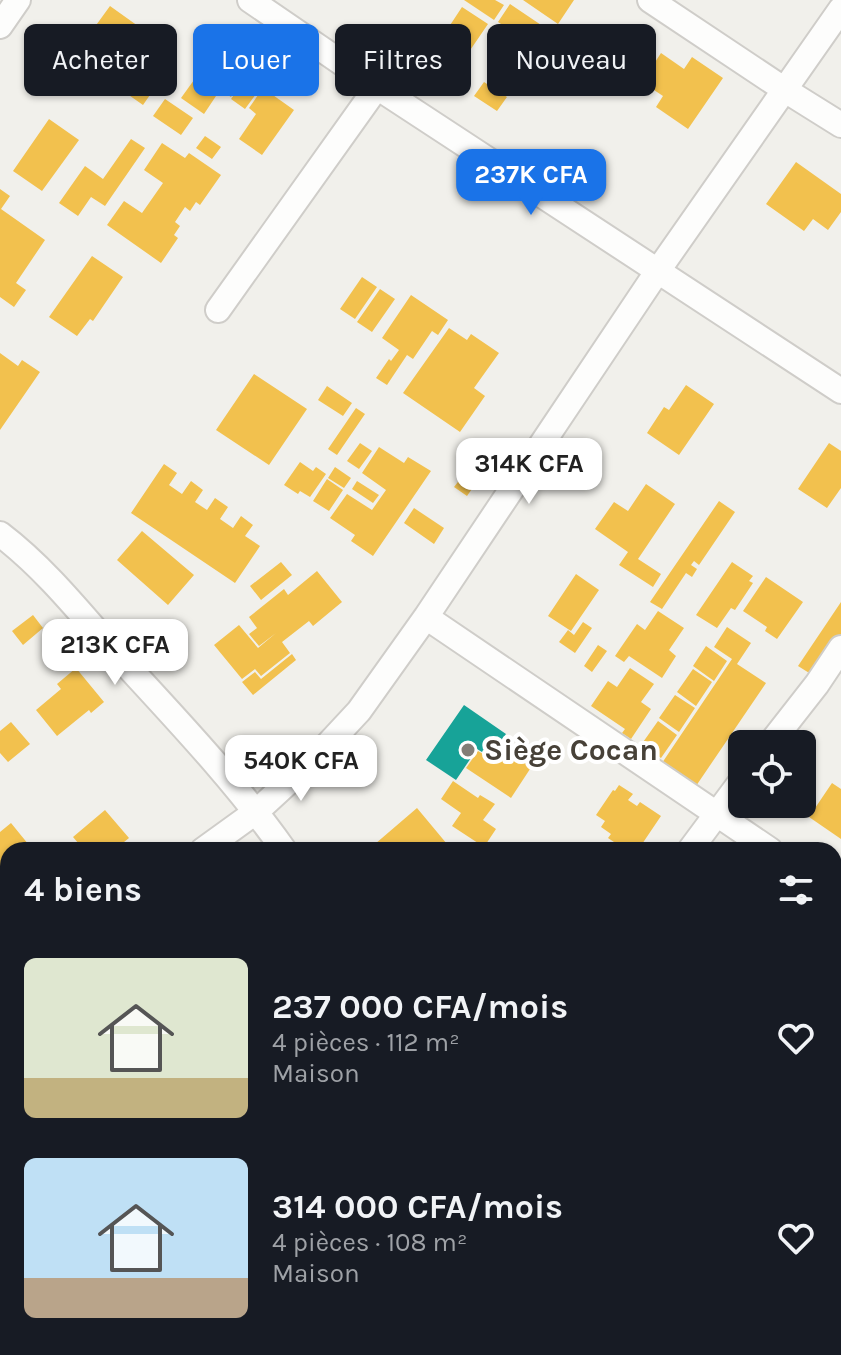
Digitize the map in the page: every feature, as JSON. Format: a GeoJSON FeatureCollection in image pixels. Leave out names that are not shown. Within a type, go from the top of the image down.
{"type":"FeatureCollection","features":[{"type":"Feature","properties":{"kind":"street"},"geometry":{"type":"LineString","coordinates":[[0,26],[18,0]]}},
{"type":"Feature","properties":{"kind":"street"},"geometry":{"type":"LineString","coordinates":[[250,0],[335,58]]}},
{"type":"Feature","properties":{"kind":"street"},"geometry":{"type":"LineString","coordinates":[[650,0],[841,125]]}},
{"type":"Feature","properties":{"kind":"street"},"geometry":{"type":"LineString","coordinates":[[214,842],[257,811],[319,754],[359,711],[426,617],[657,272],[841,9]]}},
{"type":"Feature","properties":{"kind":"street"},"geometry":{"type":"LineString","coordinates":[[218,310],[371,96]]}},
{"type":"Feature","properties":{"kind":"street"},"geometry":{"type":"LineString","coordinates":[[391,96],[841,391]]}},
{"type":"Feature","properties":{"kind":"street"},"geometry":{"type":"LineString","coordinates":[[0,534],[27,555],[257,811],[278,842]]}},
{"type":"Feature","properties":{"kind":"street"},"geometry":{"type":"LineString","coordinates":[[426,617],[758,842]]}},
{"type":"Feature","properties":{"kind":"street"},"geometry":{"type":"LineString","coordinates":[[781,730],[841,648]]}},
{"type":"Feature","properties":{"kind":"street"},"geometry":{"type":"LineString","coordinates":[[696,842],[728,798]]}},
{"type":"Feature","properties":{"kind":"building: Logements"},"geometry":{"type":"Polygon","coordinates":[[[464,0],[495,0],[504,5],[494,20],[464,0]]]}},
{"type":"Feature","properties":{"kind":"building: Logements"},"geometry":{"type":"Polygon","coordinates":[[[523,0],[574,0],[558,24],[523,0]]]}},
{"type":"Feature","properties":{"kind":"building: Logements"},"geometry":{"type":"Polygon","coordinates":[[[510,4],[540,24],[501,24],[498,22],[510,4]]]}},
{"type":"Feature","properties":{"kind":"building: Logements"},"geometry":{"type":"Polygon","coordinates":[[[110,6],[135,24],[97,24],[110,6]]]}},
{"type":"Feature","properties":{"kind":"building: Logements"},"geometry":{"type":"Polygon","coordinates":[[[462,7],[488,24],[471,49],[471,24],[451,24],[462,7]]]}},
{"type":"Feature","properties":{"kind":"building: Logements"},"geometry":{"type":"Polygon","coordinates":[[[661,53],[684,69],[692,57],[723,78],[688,129],[656,107],[663,96],[656,91],[656,61],[661,53]]]}},
{"type":"Feature","properties":{"kind":"building: Logements"},"geometry":{"type":"Polygon","coordinates":[[[193,81],[193,96],[216,96],[204,114],[181,98],[193,81]]]}},
{"type":"Feature","properties":{"kind":"building: Logements"},"geometry":{"type":"Polygon","coordinates":[[[484,82],[487,84],[487,96],[507,97],[497,111],[474,96],[484,82]]]}},
{"type":"Feature","properties":{"kind":"building: Logements"},"geometry":{"type":"Polygon","coordinates":[[[130,96],[149,96],[143,105],[130,96]]]}},
{"type":"Feature","properties":{"kind":"building: Logements"},"geometry":{"type":"Polygon","coordinates":[[[233,96],[254,96],[245,109],[231,99],[233,96]]]}},
{"type":"Feature","properties":{"kind":"building: Logements"},"geometry":{"type":"Polygon","coordinates":[[[257,96],[274,96],[294,110],[262,155],[239,139],[256,114],[249,108],[257,96]]]}},
{"type":"Feature","properties":{"kind":"building: Logements"},"geometry":{"type":"Polygon","coordinates":[[[165,99],[193,118],[181,135],[153,116],[165,99]]]}},
{"type":"Feature","properties":{"kind":"building: Logements"},"geometry":{"type":"Polygon","coordinates":[[[49,119],[79,140],[42,191],[13,171],[49,119]]]}},
{"type":"Feature","properties":{"kind":"building: Logements"},"geometry":{"type":"Polygon","coordinates":[[[205,136],[221,147],[212,159],[196,148],[205,136]]]}},
{"type":"Feature","properties":{"kind":"building: Logements"},"geometry":{"type":"Polygon","coordinates":[[[131,139],[145,148],[105,206],[91,197],[78,216],[59,203],[85,166],[103,179],[131,139]]]}},
{"type":"Feature","properties":{"kind":"building: Logements"},"geometry":{"type":"Polygon","coordinates":[[[162,143],[185,158],[189,153],[221,175],[200,205],[196,202],[190,211],[185,207],[175,222],[180,226],[174,235],[178,238],[161,263],[107,225],[124,201],[142,213],[163,183],[144,170],[162,143]]]}},
{"type":"Feature","properties":{"kind":"building: Logements"},"geometry":{"type":"Polygon","coordinates":[[[796,162],[841,194],[841,212],[828,230],[813,219],[804,231],[766,204],[796,162]]]}},
{"type":"Feature","properties":{"kind":"building: Logements"},"geometry":{"type":"Polygon","coordinates":[[[0,189],[10,196],[1,209],[45,240],[16,283],[26,290],[14,307],[0,297],[0,189]]]}},
{"type":"Feature","properties":{"kind":"building: Logements"},"geometry":{"type":"Polygon","coordinates":[[[92,256],[123,277],[93,321],[90,319],[77,336],[49,317],[92,256]]]}},
{"type":"Feature","properties":{"kind":"building: Logements"},"geometry":{"type":"Polygon","coordinates":[[[362,277],[377,287],[355,319],[340,309],[362,277]]]}},
{"type":"Feature","properties":{"kind":"building: Logements"},"geometry":{"type":"Polygon","coordinates":[[[380,289],[395,299],[372,332],[357,322],[380,289]]]}},
{"type":"Feature","properties":{"kind":"building: Logements"},"geometry":{"type":"Polygon","coordinates":[[[411,295],[448,320],[438,335],[432,331],[413,359],[407,355],[387,385],[376,378],[399,350],[382,338],[411,295]]]}},
{"type":"Feature","properties":{"kind":"building: Logements"},"geometry":{"type":"Polygon","coordinates":[[[449,328],[467,340],[471,334],[499,353],[474,388],[485,396],[460,432],[403,393],[449,328]]]}},
{"type":"Feature","properties":{"kind":"building: Logements"},"geometry":{"type":"Polygon","coordinates":[[[0,353],[18,366],[22,360],[40,372],[0,430],[0,353]]]}},
{"type":"Feature","properties":{"kind":"building: Logements"},"geometry":{"type":"Polygon","coordinates":[[[254,374],[307,409],[269,465],[216,430],[254,374]]]}},
{"type":"Feature","properties":{"kind":"building: Logements"},"geometry":{"type":"Polygon","coordinates":[[[686,385],[714,404],[679,455],[647,433],[664,407],[669,410],[686,385]]]}},
{"type":"Feature","properties":{"kind":"building: Logements"},"geometry":{"type":"Polygon","coordinates":[[[327,386],[352,403],[343,416],[318,400],[327,386]]]}},
{"type":"Feature","properties":{"kind":"building: Logements"},"geometry":{"type":"Polygon","coordinates":[[[356,408],[365,414],[337,455],[328,449],[356,408]]]}},
{"type":"Feature","properties":{"kind":"building: Logements"},"geometry":{"type":"Polygon","coordinates":[[[478,440],[492,450],[478,472],[464,462],[478,440]]]}},
{"type":"Feature","properties":{"kind":"building: Logements"},"geometry":{"type":"Polygon","coordinates":[[[360,443],[372,451],[359,469],[347,461],[360,443]]]}},
{"type":"Feature","properties":{"kind":"building: Logements"},"geometry":{"type":"Polygon","coordinates":[[[829,443],[841,451],[841,488],[827,508],[798,489],[829,443]]]}},
{"type":"Feature","properties":{"kind":"building: Logements"},"geometry":{"type":"Polygon","coordinates":[[[379,447],[404,463],[408,457],[431,471],[373,556],[351,541],[355,535],[330,518],[347,494],[372,510],[386,490],[362,473],[379,447]]]}},
{"type":"Feature","properties":{"kind":"building: Logements"},"geometry":{"type":"Polygon","coordinates":[[[300,462],[313,471],[316,467],[326,474],[310,497],[284,485],[300,462]]]}},
{"type":"Feature","properties":{"kind":"building: Logements"},"geometry":{"type":"Polygon","coordinates":[[[164,464],[177,473],[169,485],[182,494],[191,481],[203,490],[195,502],[207,510],[215,498],[228,507],[220,519],[233,528],[241,516],[253,525],[245,536],[260,546],[235,583],[131,513],[164,464]]]}},
{"type":"Feature","properties":{"kind":"building: Logements"},"geometry":{"type":"Polygon","coordinates":[[[335,467],[351,478],[344,488],[328,478],[335,467]]]}},
{"type":"Feature","properties":{"kind":"building: Logements"},"geometry":{"type":"Polygon","coordinates":[[[461,478],[474,486],[467,496],[454,487],[461,478]]]}},
{"type":"Feature","properties":{"kind":"building: Logements"},"geometry":{"type":"Polygon","coordinates":[[[327,479],[343,490],[329,511],[313,501],[327,479]]]}},
{"type":"Feature","properties":{"kind":"building: Logements"},"geometry":{"type":"Polygon","coordinates":[[[357,481],[379,495],[373,503],[352,489],[357,481]]]}},
{"type":"Feature","properties":{"kind":"building: Logements"},"geometry":{"type":"Polygon","coordinates":[[[646,484],[675,504],[638,559],[661,574],[653,587],[619,565],[628,552],[595,529],[614,502],[628,511],[646,484]]]}},
{"type":"Feature","properties":{"kind":"building: Logements"},"geometry":{"type":"Polygon","coordinates":[[[719,501],[735,512],[699,565],[694,561],[691,565],[697,569],[692,577],[686,573],[662,609],[650,602],[719,501]]]}},
{"type":"Feature","properties":{"kind":"building: Logements"},"geometry":{"type":"Polygon","coordinates":[[[414,508],[444,528],[434,544],[404,523],[414,508]]]}},
{"type":"Feature","properties":{"kind":"building: Logements"},"geometry":{"type":"Polygon","coordinates":[[[142,531],[194,575],[168,605],[117,560],[142,531]]]}},
{"type":"Feature","properties":{"kind":"building: Logements"},"geometry":{"type":"Polygon","coordinates":[[[281,562],[292,575],[261,600],[250,586],[281,562]]]}},
{"type":"Feature","properties":{"kind":"building: Logements"},"geometry":{"type":"Polygon","coordinates":[[[732,562],[753,576],[749,581],[753,583],[735,610],[731,608],[717,628],[696,615],[732,562]]]}},
{"type":"Feature","properties":{"kind":"building: Logements"},"geometry":{"type":"Polygon","coordinates":[[[317,571],[342,602],[313,626],[309,621],[282,642],[290,653],[261,676],[255,669],[242,679],[214,645],[239,625],[258,648],[276,633],[259,646],[249,634],[257,628],[249,617],[284,589],[288,595],[317,571]]]}},
{"type":"Feature","properties":{"kind":"building: Logements"},"geometry":{"type":"Polygon","coordinates":[[[576,574],[599,590],[571,631],[548,616],[576,574]]]}},
{"type":"Feature","properties":{"kind":"building: Logements"},"geometry":{"type":"Polygon","coordinates":[[[766,577],[803,602],[777,639],[765,631],[767,627],[743,611],[766,577]]]}},
{"type":"Feature","properties":{"kind":"building: Logements"},"geometry":{"type":"Polygon","coordinates":[[[841,602],[841,636],[814,676],[798,666],[841,602]]]}},
{"type":"Feature","properties":{"kind":"building: Logements"},"geometry":{"type":"Polygon","coordinates":[[[658,611],[684,628],[669,650],[676,656],[662,678],[629,656],[624,662],[615,656],[637,624],[645,630],[658,611]]]}},
{"type":"Feature","properties":{"kind":"building: Logements"},"geometry":{"type":"Polygon","coordinates":[[[33,615],[43,628],[23,645],[12,631],[33,615]]]}},
{"type":"Feature","properties":{"kind":"building: Logements"},"geometry":{"type":"Polygon","coordinates":[[[583,622],[592,628],[575,653],[559,642],[568,630],[574,635],[583,622]]]}},
{"type":"Feature","properties":{"kind":"building: Logements"},"geometry":{"type":"Polygon","coordinates":[[[727,627],[751,643],[737,664],[766,683],[734,730],[728,730],[728,739],[696,786],[662,763],[732,659],[714,647],[727,627]]]}},
{"type":"Feature","properties":{"kind":"building: Logements"},"geometry":{"type":"Polygon","coordinates":[[[598,645],[607,651],[592,672],[584,666],[598,645]]]}},
{"type":"Feature","properties":{"kind":"building: Logements"},"geometry":{"type":"Polygon","coordinates":[[[706,646],[727,661],[714,681],[693,666],[706,646]]]}},
{"type":"Feature","properties":{"kind":"building: Logements"},"geometry":{"type":"Polygon","coordinates":[[[292,654],[296,660],[253,695],[242,682],[255,672],[261,679],[292,654]]]}},
{"type":"Feature","properties":{"kind":"building: Logements"},"geometry":{"type":"Polygon","coordinates":[[[76,668],[104,702],[57,736],[36,710],[61,689],[57,684],[76,668]]]}},
{"type":"Feature","properties":{"kind":"building: Logements"},"geometry":{"type":"Polygon","coordinates":[[[630,668],[654,684],[641,702],[651,709],[631,739],[622,733],[625,729],[591,706],[608,681],[617,687],[630,668]]]}},
{"type":"Feature","properties":{"kind":"building: Logements"},"geometry":{"type":"Polygon","coordinates":[[[693,669],[712,682],[696,706],[677,692],[693,669]]]}},
{"type":"Feature","properties":{"kind":"building: Logements"},"geometry":{"type":"Polygon","coordinates":[[[675,695],[695,708],[679,732],[659,718],[675,695]]]}},
{"type":"Feature","properties":{"kind":"building: Logements"},"geometry":{"type":"Polygon","coordinates":[[[658,721],[677,735],[661,758],[641,745],[658,721]]]}},
{"type":"Feature","properties":{"kind":"building: Logements"},"geometry":{"type":"Polygon","coordinates":[[[11,722],[30,744],[8,762],[0,753],[0,731],[11,722]]]}},
{"type":"Feature","properties":{"kind":"building: Logements"},"geometry":{"type":"Polygon","coordinates":[[[497,743],[532,766],[511,798],[466,768],[478,751],[488,757],[497,743]]]}},
{"type":"Feature","properties":{"kind":"building: Logements"},"geometry":{"type":"Polygon","coordinates":[[[453,781],[478,798],[480,795],[495,804],[483,820],[496,829],[487,842],[476,842],[452,826],[461,813],[441,799],[453,781]]]}},
{"type":"Feature","properties":{"kind":"building: Logements"},"geometry":{"type":"Polygon","coordinates":[[[832,783],[841,789],[841,839],[810,818],[816,818],[816,807],[832,783]]]}},
{"type":"Feature","properties":{"kind":"building: Logements"},"geometry":{"type":"Polygon","coordinates":[[[619,785],[633,794],[628,800],[637,806],[640,802],[661,816],[643,842],[614,842],[608,838],[611,834],[601,827],[605,821],[596,815],[619,785]]]}},
{"type":"Feature","properties":{"kind":"building: Logements"},"geometry":{"type":"Polygon","coordinates":[[[417,808],[445,842],[377,842],[417,808]]]}},
{"type":"Feature","properties":{"kind":"building: Logements"},"geometry":{"type":"Polygon","coordinates":[[[105,810],[129,838],[124,842],[77,842],[73,837],[105,810]]]}},
{"type":"Feature","properties":{"kind":"building: Logements"},"geometry":{"type":"Polygon","coordinates":[[[11,823],[26,842],[0,842],[0,832],[11,823]]]}},
{"type":"Feature","properties":{"kind":"building: Public"},"geometry":{"type":"Polygon","coordinates":[[[464,705],[506,734],[501,741],[498,738],[487,755],[477,749],[456,780],[426,760],[464,705]]]}},
{"type":"Feature","properties":{"kind":"place","name":"Siège Cocan"},"geometry":{"type":"Point","coordinates":[468,750]}}]}
